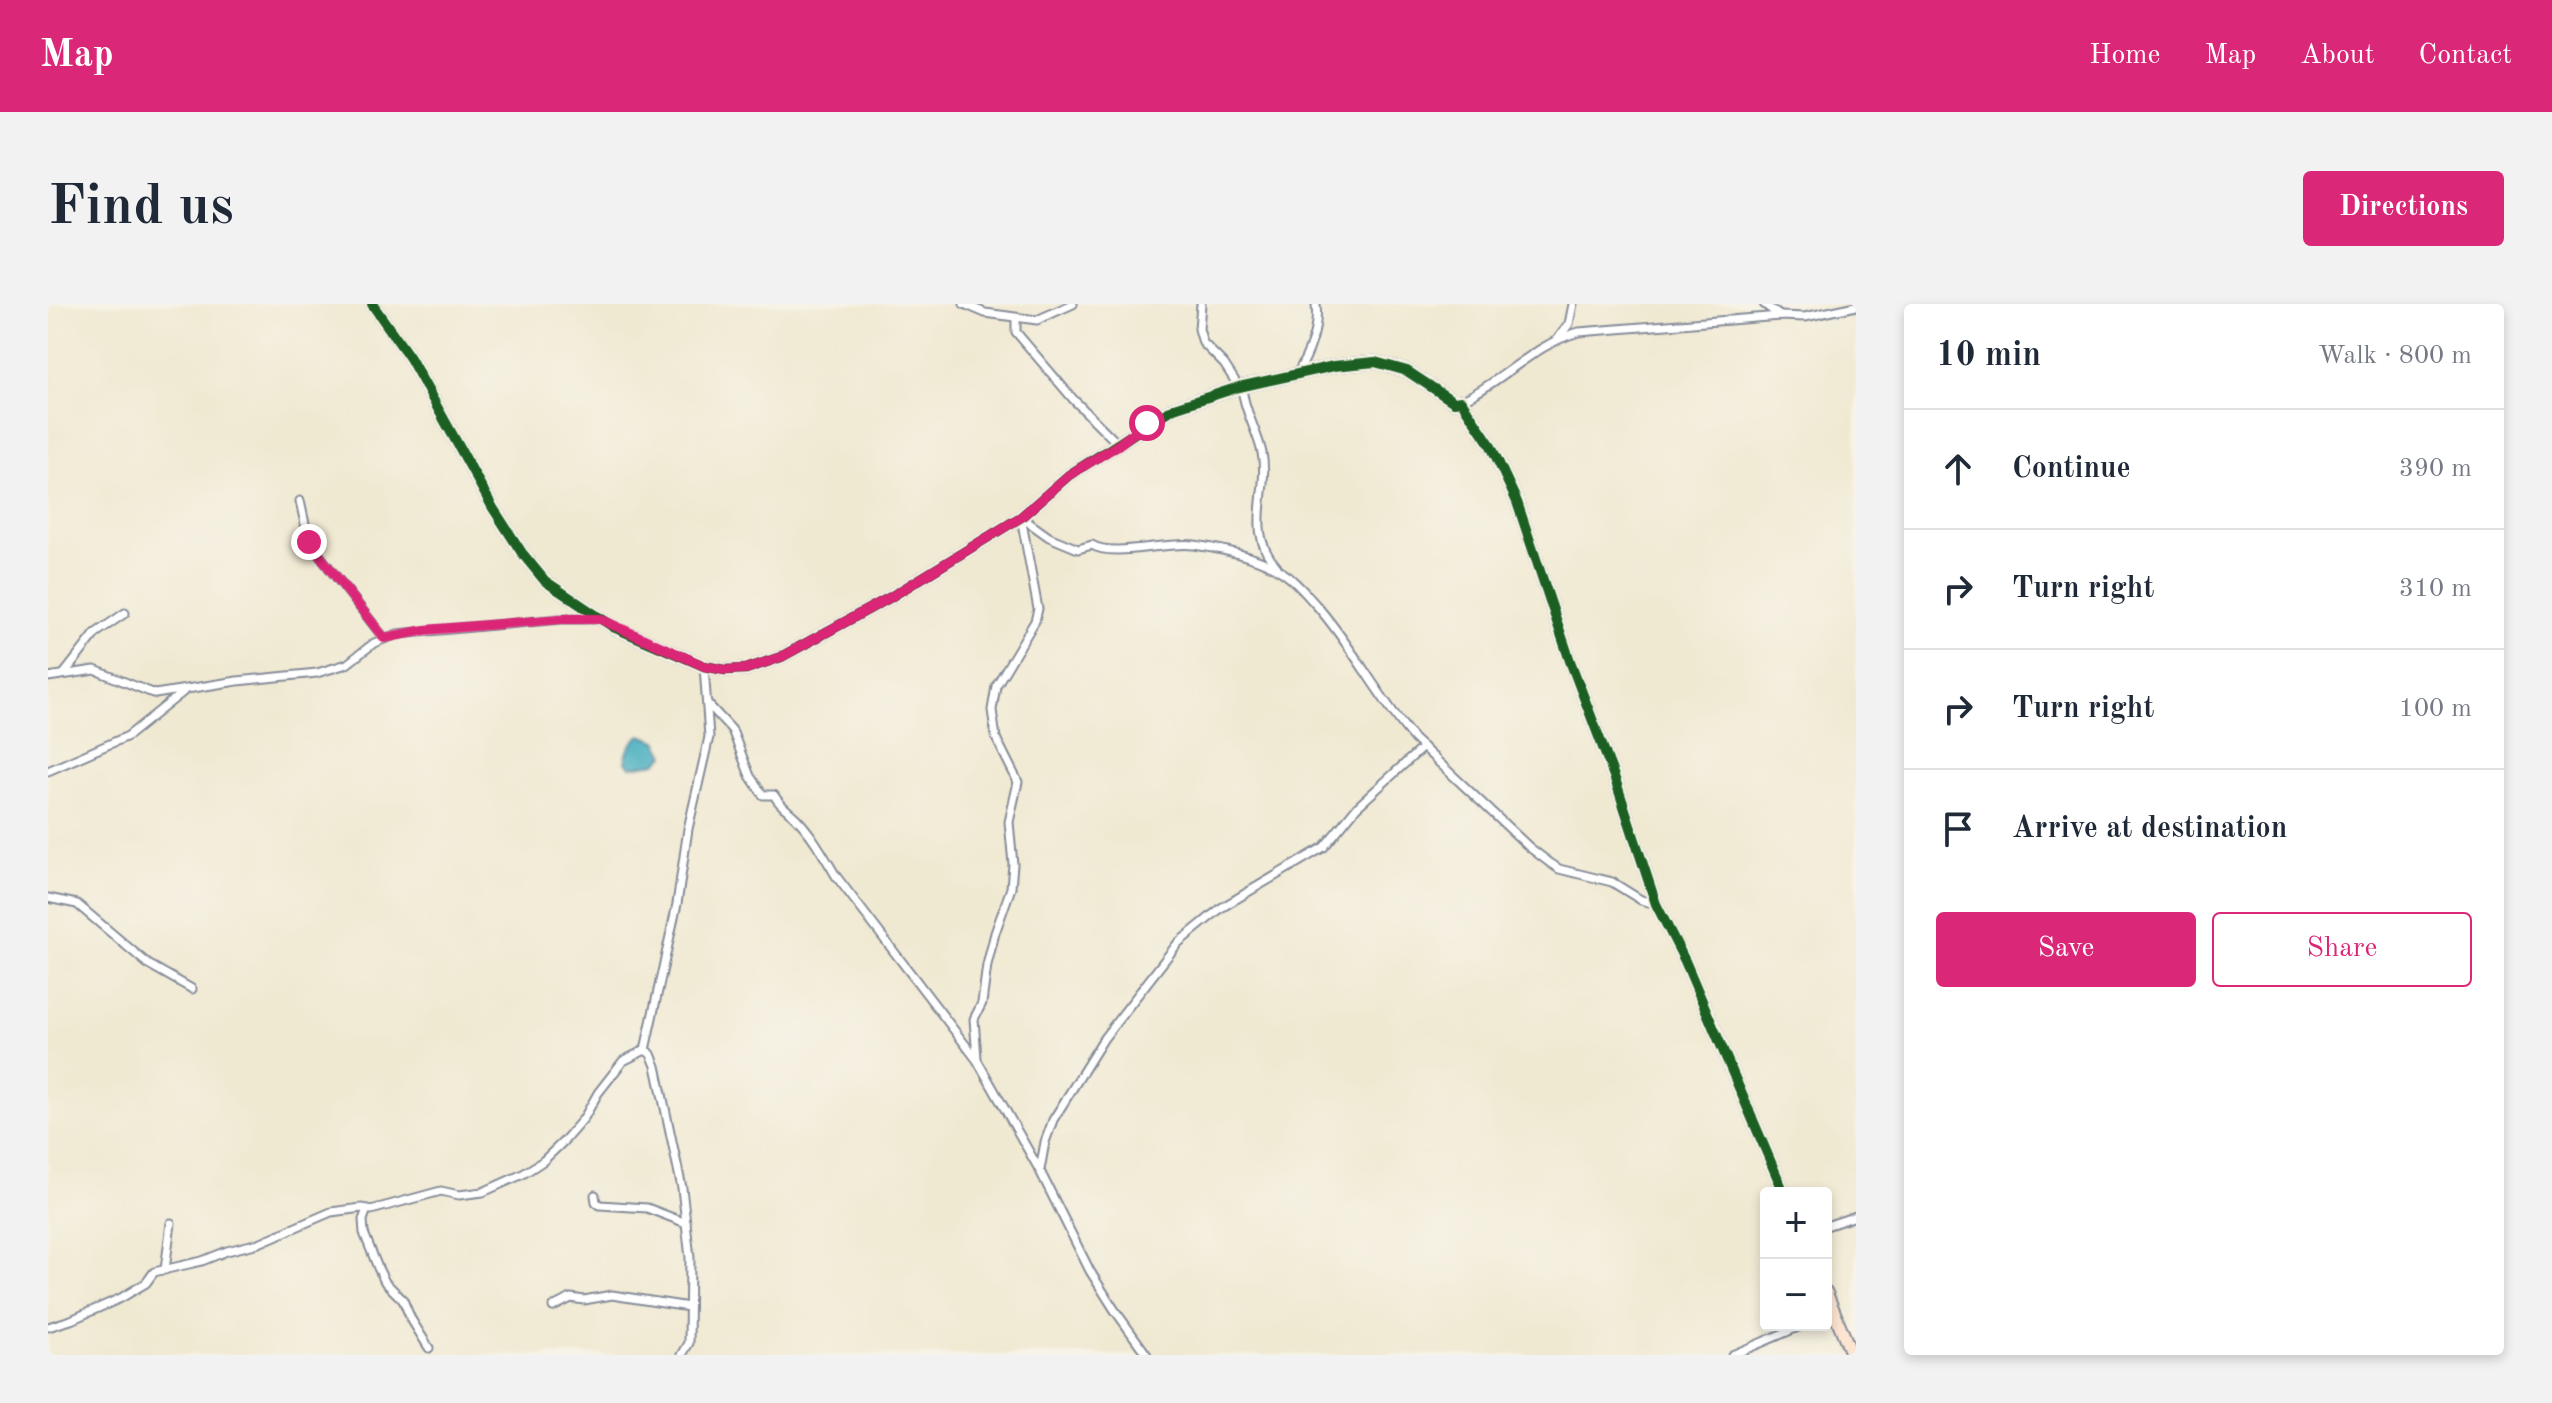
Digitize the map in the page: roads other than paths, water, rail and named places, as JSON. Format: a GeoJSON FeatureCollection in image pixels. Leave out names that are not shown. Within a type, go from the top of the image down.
{"type":"FeatureCollection","features":[{"type":"Feature","properties":{"kind":"street"},"geometry":{"type":"LineString","coordinates":[[372,304],[410,358],[493,508],[522,553],[545,581],[600,619],[704,666],[725,670],[746,669],[781,657],[889,598],[1021,517],[1069,475],[1174,408],[1240,388],[1334,366],[1375,362],[1407,371],[1454,402],[1461,401],[1557,339],[1579,332],[1780,316],[1805,317],[1856,306]]}},
{"type":"Feature","properties":{"kind":"street"},"geometry":{"type":"LineString","coordinates":[[964,304],[985,313],[1037,320],[1073,304]]}},
{"type":"Feature","properties":{"kind":"street"},"geometry":{"type":"LineString","coordinates":[[1201,304],[1199,329],[1203,343],[1224,364],[1240,388],[1262,454],[1261,529],[1272,561],[1329,620],[1400,723],[1529,847],[1559,869],[1612,882],[1641,900],[1656,904]]}},
{"type":"Feature","properties":{"kind":"street"},"geometry":{"type":"LineString","coordinates":[[1294,377],[1309,355],[1317,322],[1316,304]]}},
{"type":"Feature","properties":{"kind":"street"},"geometry":{"type":"LineString","coordinates":[[1557,339],[1569,324],[1573,304]]}},
{"type":"Feature","properties":{"kind":"street"},"geometry":{"type":"LineString","coordinates":[[1764,304],[1780,316]]}},
{"type":"Feature","properties":{"kind":"street"},"geometry":{"type":"LineString","coordinates":[[1016,318],[1016,332],[1073,399],[1118,445]]}},
{"type":"Feature","properties":{"kind":"street"},"geometry":{"type":"LineString","coordinates":[[1461,401],[1490,444],[1517,502],[1656,904],[1685,961],[1781,1187]]}},
{"type":"Feature","properties":{"kind":"street"},"geometry":{"type":"LineString","coordinates":[[300,501],[309,542],[384,638]]}},
{"type":"Feature","properties":{"kind":"street"},"geometry":{"type":"LineString","coordinates":[[1021,517],[1049,537],[1078,549],[1092,545],[1098,549],[1112,549],[1193,544],[1282,571]]}},
{"type":"Feature","properties":{"kind":"street"},"geometry":{"type":"LineString","coordinates":[[977,1060],[974,1019],[982,1003],[995,933],[1011,888],[1013,864],[1009,822],[1018,782],[996,738],[993,698],[996,686],[1035,621],[1038,609],[1021,517]]}},
{"type":"Feature","properties":{"kind":"street"},"geometry":{"type":"LineString","coordinates":[[64,674],[96,633],[125,613]]}},
{"type":"Feature","properties":{"kind":"street"},"geometry":{"type":"LineString","coordinates":[[48,677],[95,670],[155,694],[317,673],[347,664],[384,638],[425,630],[561,619],[600,619]]}},
{"type":"Feature","properties":{"kind":"street"},"geometry":{"type":"LineString","coordinates":[[645,1050],[709,737],[704,666]]}},
{"type":"Feature","properties":{"kind":"street"},"geometry":{"type":"LineString","coordinates":[[48,771],[128,736],[185,690]]}},
{"type":"Feature","properties":{"kind":"street"},"geometry":{"type":"LineString","coordinates":[[708,704],[732,730],[750,776],[763,795],[774,795],[780,806],[796,817],[836,876],[977,1060],[1040,1171],[1090,1271],[1147,1355]]}},
{"type":"Feature","properties":{"kind":"street"},"geometry":{"type":"LineString","coordinates":[[1040,1171],[1053,1120],[1104,1038],[1178,943],[1230,903],[1324,847],[1356,808],[1423,747]]}},
{"type":"Feature","properties":{"kind":"street"},"geometry":{"type":"LineString","coordinates":[[48,898],[77,904],[148,964],[192,989]]}},
{"type":"Feature","properties":{"kind":"street"},"geometry":{"type":"LineString","coordinates":[[48,1327],[113,1302],[146,1283],[154,1272],[270,1240],[331,1212],[409,1202],[441,1191],[459,1195],[483,1192],[523,1174],[543,1161],[564,1141],[584,1118],[598,1093],[623,1061],[645,1050]]}},
{"type":"Feature","properties":{"kind":"street"},"geometry":{"type":"LineString","coordinates":[[645,1050],[651,1054],[656,1066],[682,1188],[690,1258],[689,1343],[682,1355]]}},
{"type":"Feature","properties":{"kind":"street"},"geometry":{"type":"LineString","coordinates":[[595,1195],[600,1205],[647,1208],[686,1223]]}},
{"type":"Feature","properties":{"kind":"street"},"geometry":{"type":"LineString","coordinates":[[367,1209],[363,1220],[364,1233],[378,1268],[385,1282],[403,1300],[429,1348]]}},
{"type":"Feature","properties":{"kind":"street"},"geometry":{"type":"LineString","coordinates":[[1832,1224],[1856,1216]]}},
{"type":"Feature","properties":{"kind":"street"},"geometry":{"type":"LineString","coordinates":[[165,1270],[171,1223]]}},
{"type":"Feature","properties":{"kind":"street"},"geometry":{"type":"LineString","coordinates":[[553,1307],[571,1298],[584,1300],[612,1295],[689,1307]]}},
{"type":"Feature","properties":{"kind":"street"},"geometry":{"type":"LineString","coordinates":[[1832,1317],[1852,1355]]}},
{"type":"Feature","properties":{"kind":"street"},"geometry":{"type":"LineString","coordinates":[[1732,1355],[1789,1331]]}},
{"type":"Feature","properties":{"kind":"water"},"geometry":{"type":"Polygon","coordinates":[[[641,735],[657,741],[665,755],[656,763],[631,767],[626,762],[627,754],[632,743],[641,735]]]}}]}
